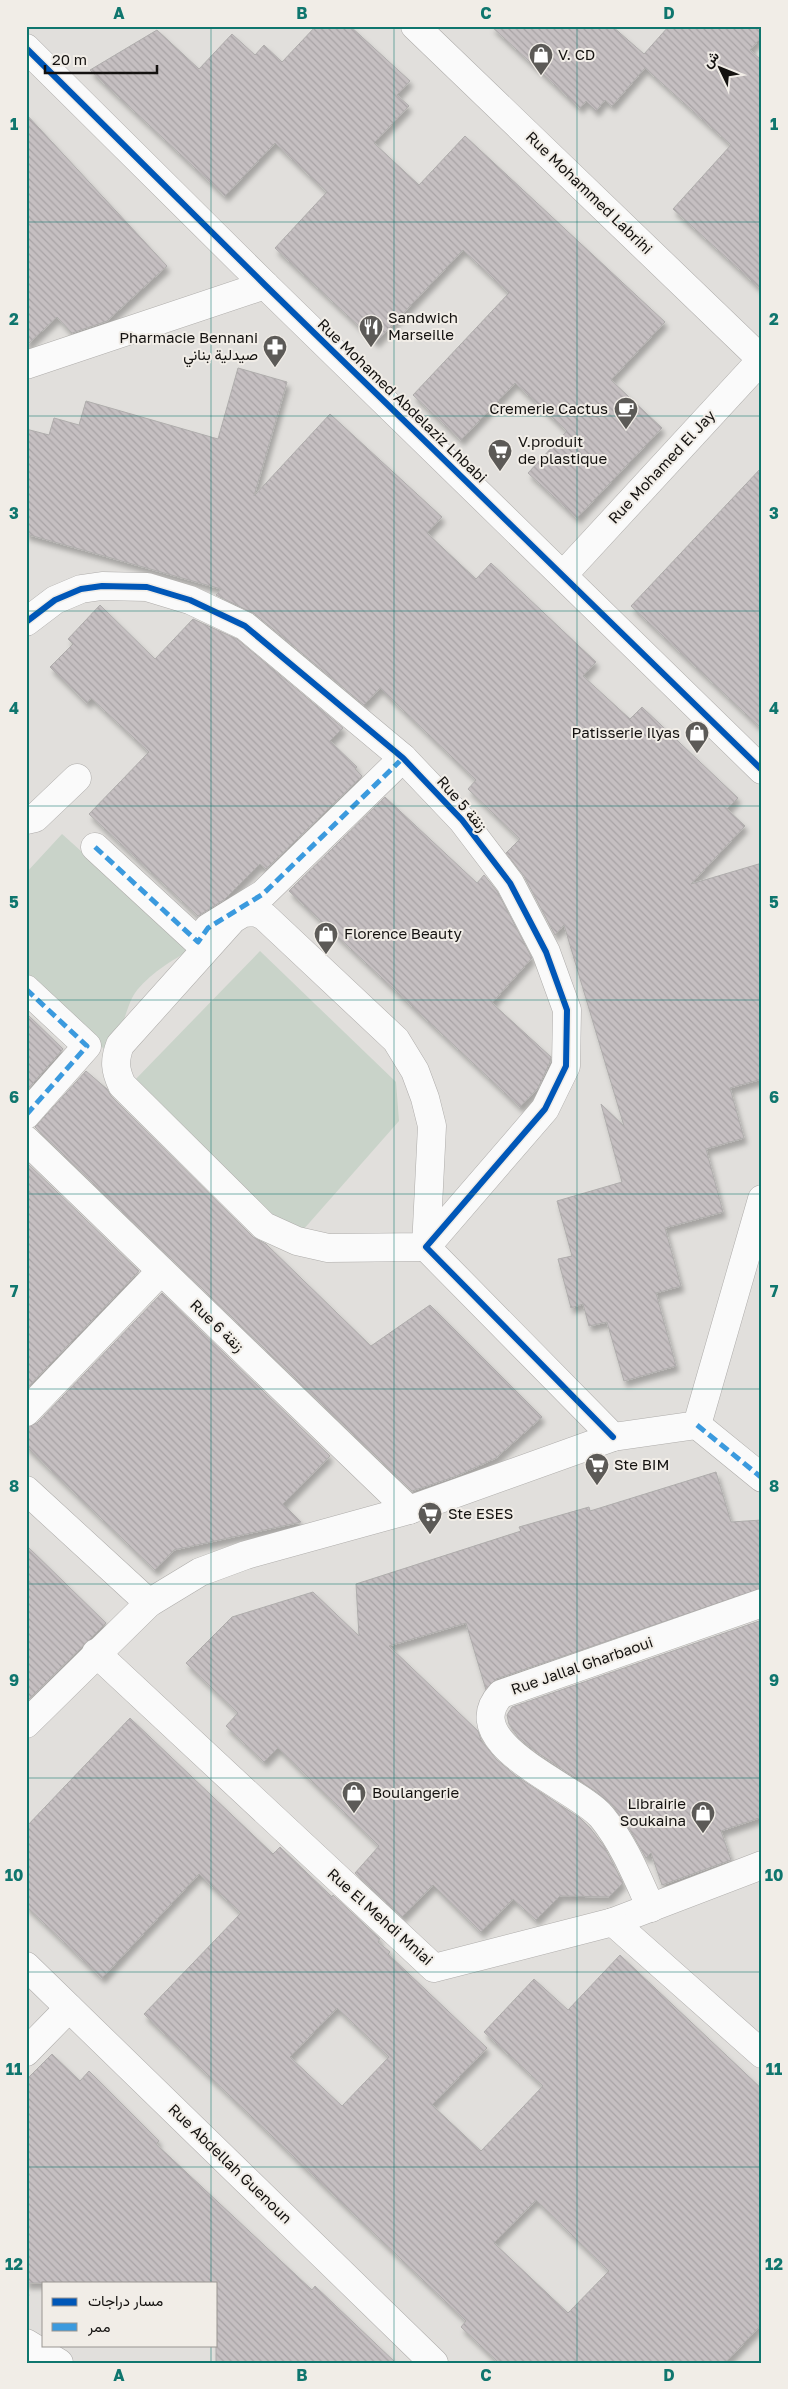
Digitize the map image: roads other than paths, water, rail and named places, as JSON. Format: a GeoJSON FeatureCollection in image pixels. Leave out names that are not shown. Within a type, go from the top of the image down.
{"type":"FeatureCollection","features":[{"type":"Feature","properties":{"kind":"street","name":"Rue Mohammed Labrihi"},"geometry":{"type":"LineString","coordinates":[[415,26],[761,359]]}},
{"type":"Feature","properties":{"kind":"street","name":"Rue Mohamed Abdelaziz Lhbabi"},"geometry":{"type":"LineString","coordinates":[[26,48],[265,285],[762,770]]}},
{"type":"Feature","properties":{"kind":"street"},"geometry":{"type":"LineString","coordinates":[[26,365],[265,285]]}},
{"type":"Feature","properties":{"kind":"street","name":"Rue Mohamed El Jay"},"geometry":{"type":"LineString","coordinates":[[563,575],[761,359]]}},
{"type":"Feature","properties":{"kind":"street","name":"Rue 5 زنقة"},"geometry":{"type":"LineString","coordinates":[[26,622],[55,600],[81,589],[102,586],[147,587],[190,600],[246,626],[403,758],[462,820],[510,883],[546,952],[568,1010],[566,1066],[545,1109],[426,1247]]}},
{"type":"Feature","properties":{"kind":"street"},"geometry":{"type":"LineString","coordinates":[[95,847],[198,942],[208,928],[263,894],[403,758]]}},
{"type":"Feature","properties":{"kind":"street"},"geometry":{"type":"LineString","coordinates":[[26,820],[36,818],[77,778]]}},
{"type":"Feature","properties":{"kind":"street"},"geometry":{"type":"LineString","coordinates":[[426,1247],[432,1126],[415,1071],[396,1040],[264,916],[255,912],[243,913],[233,920],[120,1045],[114,1059],[116,1072],[122,1085],[264,1226],[297,1241],[328,1248],[426,1247],[613,1437]]}},
{"type":"Feature","properties":{"kind":"street"},"geometry":{"type":"LineString","coordinates":[[26,989],[87,1046],[26,1114]]}},
{"type":"Feature","properties":{"kind":"street","name":"Rue 6 زنقة"},"geometry":{"type":"LineString","coordinates":[[26,1140],[409,1510]]}},
{"type":"Feature","properties":{"kind":"street"},"geometry":{"type":"LineString","coordinates":[[697,1425],[762,1199]]}},
{"type":"Feature","properties":{"kind":"street"},"geometry":{"type":"LineString","coordinates":[[26,1412],[161,1271]]}},
{"type":"Feature","properties":{"kind":"street"},"geometry":{"type":"LineString","coordinates":[[26,1724],[96,1653],[149,1603],[200,1572],[246,1555],[409,1510],[613,1437],[697,1425],[762,1478]]}},
{"type":"Feature","properties":{"kind":"street"},"geometry":{"type":"LineString","coordinates":[[26,1490],[149,1603]]}},
{"type":"Feature","properties":{"kind":"street","name":"Rue Jallal Gharbaoui"},"geometry":{"type":"LineString","coordinates":[[651,1908],[632,1866],[601,1816],[590,1805],[538,1774],[510,1751],[493,1729],[490,1709],[501,1694],[762,1603]]}},
{"type":"Feature","properties":{"kind":"street","name":"Rue El Mehdi Mniai"},"geometry":{"type":"LineString","coordinates":[[96,1653],[434,1968],[613,1922],[762,1865]]}},
{"type":"Feature","properties":{"kind":"street"},"geometry":{"type":"LineString","coordinates":[[613,1922],[762,2054]]}},
{"type":"Feature","properties":{"kind":"street","name":"Rue Abdellah Guenoun"},"geometry":{"type":"LineString","coordinates":[[26,1966],[434,2363]]}},
{"type":"Feature","properties":{"kind":"street"},"geometry":{"type":"LineString","coordinates":[[26,2052],[69,2008]]}},
{"type":"Feature","properties":{"kind":"street"},"geometry":{"type":"LineString","coordinates":[[26,2343],[59,2363]]}},
{"type":"Feature","properties":{"kind":"place","name":"V. CD"},"geometry":{"type":"Point","coordinates":[541,76]}},
{"type":"Feature","properties":{"kind":"place","name":"Sandwich Marseille"},"geometry":{"type":"Point","coordinates":[371,348]}},
{"type":"Feature","properties":{"kind":"place","name":"Pharmacie Bennani صيدلية بناني"},"geometry":{"type":"Point","coordinates":[275,368]}},
{"type":"Feature","properties":{"kind":"place","name":"Cremerie Cactus"},"geometry":{"type":"Point","coordinates":[626,430]}},
{"type":"Feature","properties":{"kind":"place","name":"V.produit de plastique"},"geometry":{"type":"Point","coordinates":[500,472]}},
{"type":"Feature","properties":{"kind":"place","name":"Patisserie Ilyas"},"geometry":{"type":"Point","coordinates":[697,754]}},
{"type":"Feature","properties":{"kind":"place","name":"Florence Beauty"},"geometry":{"type":"Point","coordinates":[326,955]}},
{"type":"Feature","properties":{"kind":"place","name":"Ste BIM"},"geometry":{"type":"Point","coordinates":[597,1486]}},
{"type":"Feature","properties":{"kind":"place","name":"Ste ESES"},"geometry":{"type":"Point","coordinates":[430,1535]}},
{"type":"Feature","properties":{"kind":"place","name":"Boulangerie"},"geometry":{"type":"Point","coordinates":[354,1814]}},
{"type":"Feature","properties":{"kind":"place","name":"Librairie Soukaina"},"geometry":{"type":"Point","coordinates":[703,1834]}}]}
